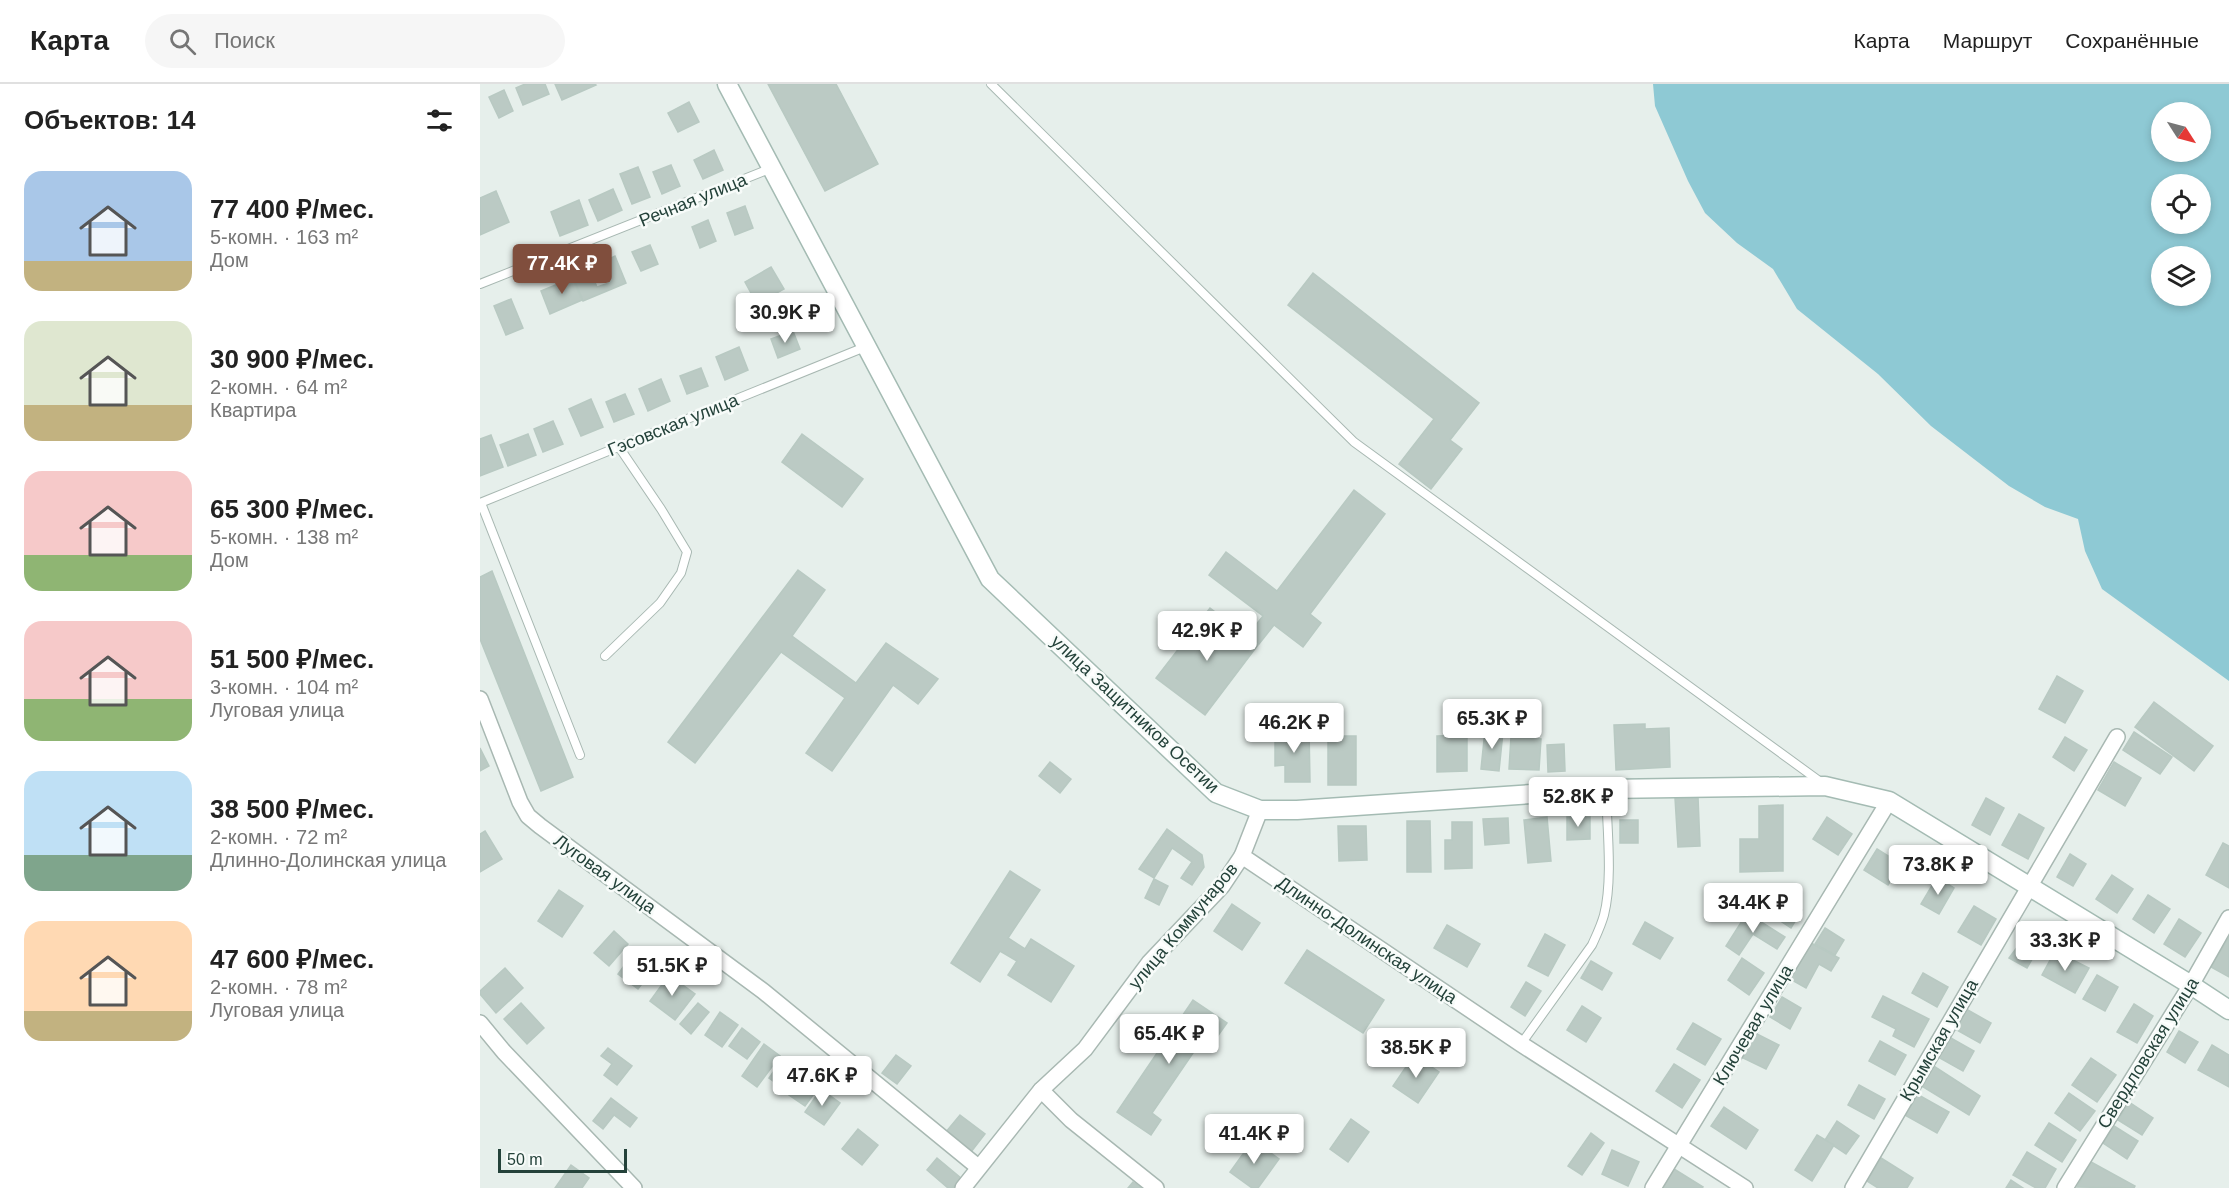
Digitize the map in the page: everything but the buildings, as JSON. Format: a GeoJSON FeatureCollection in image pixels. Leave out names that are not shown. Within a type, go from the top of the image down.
{"type":"FeatureCollection","features":[{"type":"Feature","properties":{"kind":"street","name":"улица Защитников Осетии"},"geometry":{"type":"LineString","coordinates":[[727,84],[990,579],[1216,793],[1260,810],[1297,810],[1606,789],[1825,786],[1889,801],[2229,1010]]}},
{"type":"Feature","properties":{"kind":"street","name":"Луговая улица"},"geometry":{"type":"LineString","coordinates":[[480,699],[520,802],[528,816],[763,991],[978,1167]]}},
{"type":"Feature","properties":{"kind":"street","name":"Крымская улица"},"geometry":{"type":"LineString","coordinates":[[1853,1188],[2117,737]]}},
{"type":"Feature","properties":{"kind":"street","name":"Ключевая улица"},"geometry":{"type":"LineString","coordinates":[[1653,1188],[1889,801]]}},
{"type":"Feature","properties":{"kind":"street"},"geometry":{"type":"LineString","coordinates":[[1242,856],[1260,810]]}},
{"type":"Feature","properties":{"kind":"street","name":"улица Коммунаров"},"geometry":{"type":"LineString","coordinates":[[963,1188],[1041,1090],[1085,1049],[1149,963],[1222,886],[1242,856]]}},
{"type":"Feature","properties":{"kind":"street","name":"Длинно-Долинская улица"},"geometry":{"type":"LineString","coordinates":[[1242,856],[1521,1044],[1745,1188]]}},
{"type":"Feature","properties":{"kind":"street","name":"Свердловская улица"},"geometry":{"type":"LineString","coordinates":[[2065,1188],[2191,985],[2229,918]]}},
{"type":"Feature","properties":{"kind":"street"},"geometry":{"type":"LineString","coordinates":[[480,1023],[504,1052],[634,1188]]}},
{"type":"Feature","properties":{"kind":"street"},"geometry":{"type":"LineString","coordinates":[[1041,1090],[1071,1120],[1156,1188]]}},
{"type":"Feature","properties":{"kind":"lane"},"geometry":{"type":"LineString","coordinates":[[991,84],[1354,441],[1825,786]]}},
{"type":"Feature","properties":{"kind":"lane","name":"Речная улица"},"geometry":{"type":"LineString","coordinates":[[480,284],[772,168]]}},
{"type":"Feature","properties":{"kind":"lane","name":"Гэсовская улица"},"geometry":{"type":"LineString","coordinates":[[481,503],[866,346]]}},
{"type":"Feature","properties":{"kind":"lane"},"geometry":{"type":"LineString","coordinates":[[605,656],[660,603],[681,573],[687,552],[662,509],[619,447]]}},
{"type":"Feature","properties":{"kind":"lane"},"geometry":{"type":"LineString","coordinates":[[481,503],[580,755]]}},
{"type":"Feature","properties":{"kind":"lane"},"geometry":{"type":"LineString","coordinates":[[1521,1044],[1592,945],[1602,921],[1608,889],[1606,789]]}},
{"type":"Feature","properties":{"kind":"water"},"geometry":{"type":"Polygon","coordinates":[[[1653,84],[2229,84],[2229,681],[2102,589],[2085,551],[2078,519],[2045,507],[2009,486],[1931,426],[1878,374],[1797,309],[1773,269],[1737,243],[1705,213],[1688,181],[1655,106],[1653,84]]]}}]}
